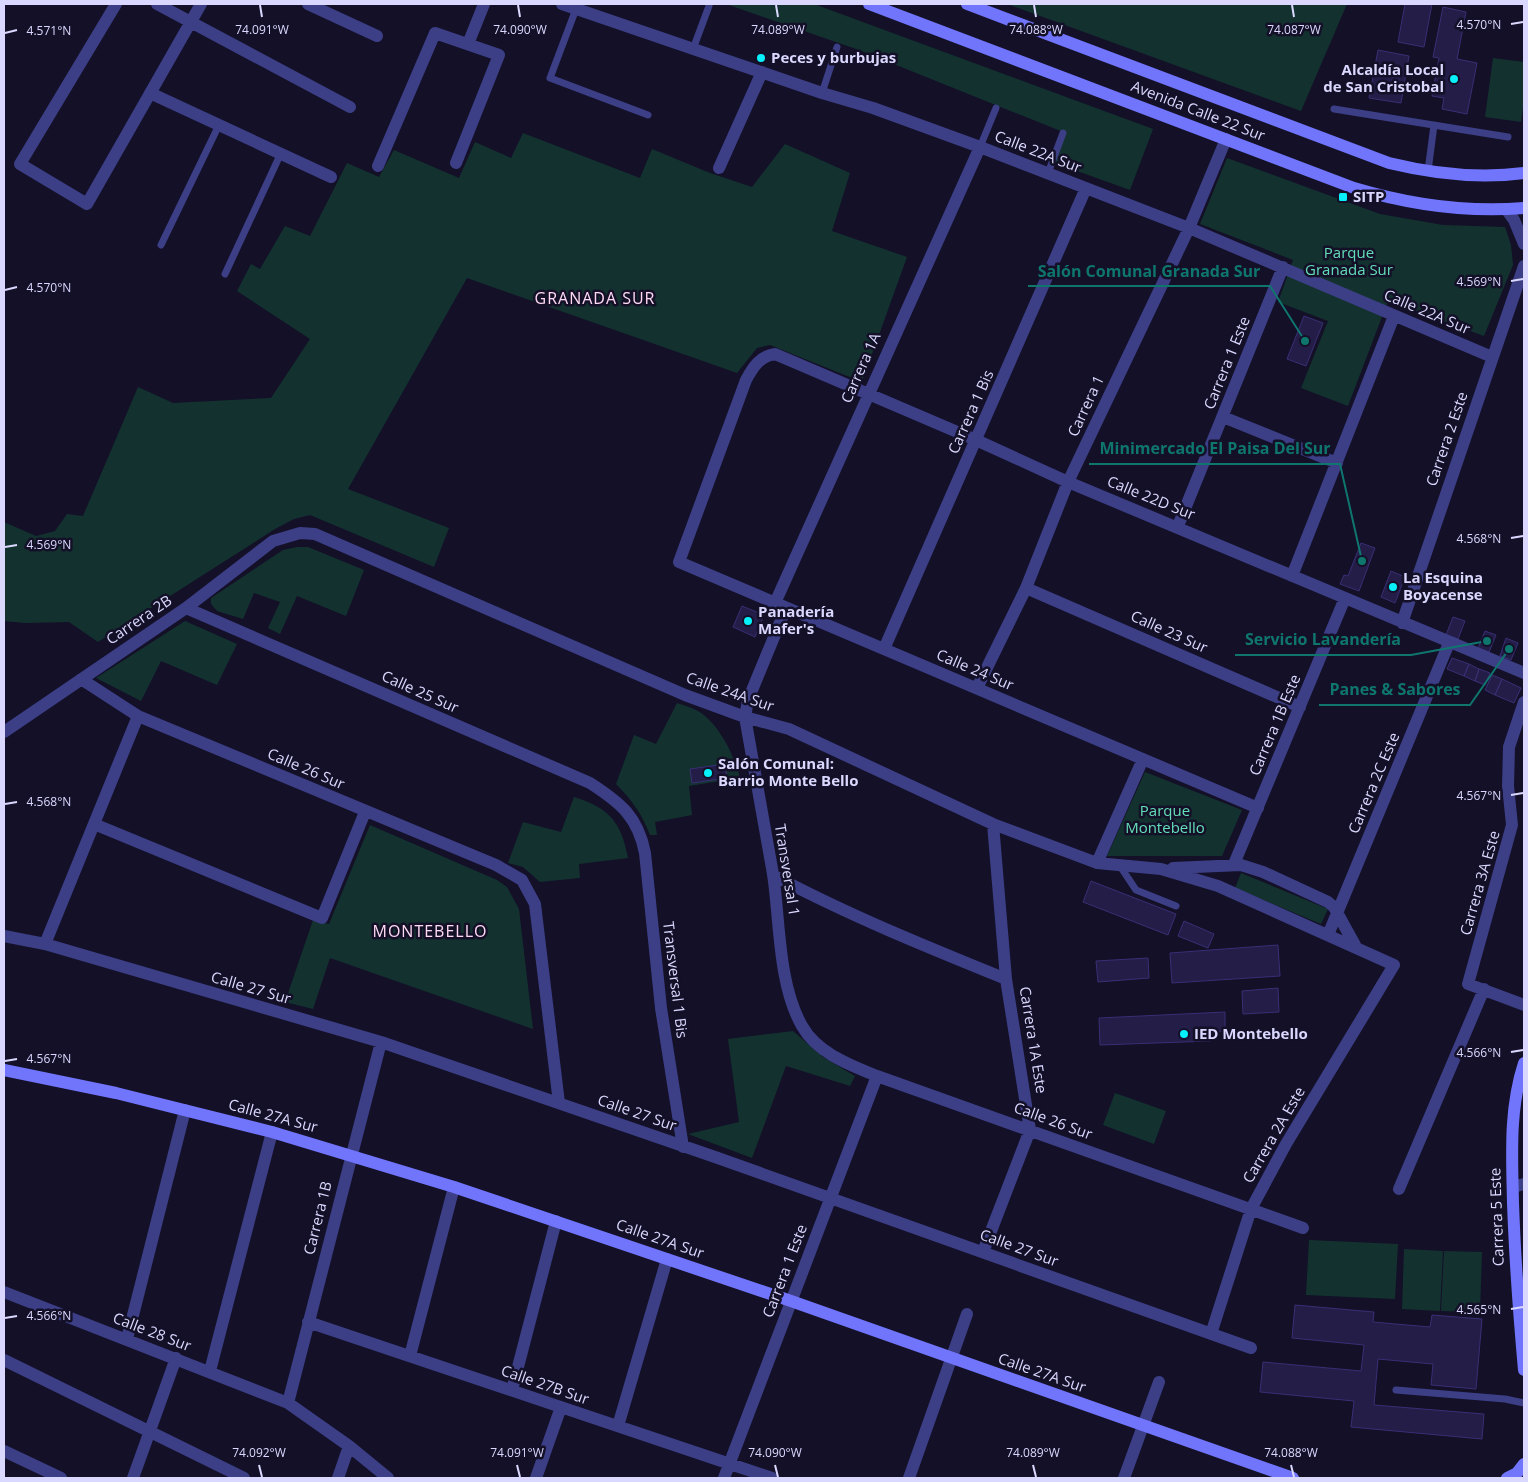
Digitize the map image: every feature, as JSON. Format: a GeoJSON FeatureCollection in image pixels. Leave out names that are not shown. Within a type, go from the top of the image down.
{"type":"FeatureCollection","features":[{"type":"Feature","properties":{"kind":"street"},"geometry":{"type":"LineString","coordinates":[[116,4],[20,164],[87,204],[201,4]]}},
{"type":"Feature","properties":{"kind":"street"},"geometry":{"type":"LineString","coordinates":[[157,4],[350,107]]}},
{"type":"Feature","properties":{"kind":"street"},"geometry":{"type":"LineString","coordinates":[[308,4],[377,36]]}},
{"type":"Feature","properties":{"kind":"street"},"geometry":{"type":"LineString","coordinates":[[468,44],[484,4]]}},
{"type":"Feature","properties":{"kind":"street","name":"Calle 22A Sur"},"geometry":{"type":"LineString","coordinates":[[562,4],[822,93],[873,108],[980,147],[1189,228],[1492,357]]}},
{"type":"Feature","properties":{"kind":"street","name":"Avenida Calle 22 Sur"},"geometry":{"type":"LineString","coordinates":[[869,4],[1381,196],[1446,208],[1524,208]]}},
{"type":"Feature","properties":{"kind":"street","name":"Avenida Calle 22 Sur"},"geometry":{"type":"LineString","coordinates":[[967,4],[1360,154],[1428,171],[1472,176],[1524,173]]}},
{"type":"Feature","properties":{"kind":"street"},"geometry":{"type":"LineString","coordinates":[[378,166],[435,32],[498,55],[456,163]]}},
{"type":"Feature","properties":{"kind":"street"},"geometry":{"type":"LineString","coordinates":[[719,168],[762,72]]}},
{"type":"Feature","properties":{"kind":"street"},"geometry":{"type":"LineString","coordinates":[[150,93],[331,177]]}},
{"type":"Feature","properties":{"kind":"street","name":"Carrera 1"},"geometry":{"type":"LineString","coordinates":[[977,688],[1026,588],[1068,482],[1189,228],[1226,139]]}},
{"type":"Feature","properties":{"kind":"street","name":"Carrera 1A"},"geometry":{"type":"LineString","coordinates":[[745,717],[748,700],[781,605],[868,393],[980,147]]}},
{"type":"Feature","properties":{"kind":"street","name":"Carrera 1 Bis"},"geometry":{"type":"LineString","coordinates":[[884,650],[1086,188]]}},
{"type":"Feature","properties":{"kind":"street"},"geometry":{"type":"LineString","coordinates":[[1506,209],[1514,220],[1524,244]]}},
{"type":"Feature","properties":{"kind":"street","name":"Carrera 2 Este"},"geometry":{"type":"LineString","coordinates":[[1402,622],[1524,266]]}},
{"type":"Feature","properties":{"kind":"street","name":"Carrera 1 Este"},"geometry":{"type":"LineString","coordinates":[[1178,526],[1283,267]]}},
{"type":"Feature","properties":{"kind":"street"},"geometry":{"type":"LineString","coordinates":[[1292,576],[1394,316]]}},
{"type":"Feature","properties":{"kind":"street","name":"Calle 22D Sur"},"geometry":{"type":"LineString","coordinates":[[679,562],[746,380],[753,367],[765,355],[775,354],[976,440],[1068,482],[1178,526],[1449,643],[1524,672]]}},
{"type":"Feature","properties":{"kind":"street"},"geometry":{"type":"LineString","coordinates":[[1223,417],[1337,463]]}},
{"type":"Feature","properties":{"kind":"street","name":"Calle 24A Sur"},"geometry":{"type":"LineString","coordinates":[[292,534],[308,532],[323,536],[685,696],[745,717],[789,728],[993,824],[1097,864],[1161,869],[1234,864],[1264,872],[1328,902],[1337,913],[1356,947]]}},
{"type":"Feature","properties":{"kind":"street","name":"Carrera 2B"},"geometry":{"type":"LineString","coordinates":[[4,732],[186,608],[273,541],[292,534]]}},
{"type":"Feature","properties":{"kind":"street","name":"Calle 24 Sur"},"geometry":{"type":"LineString","coordinates":[[679,562],[1258,808]]}},
{"type":"Feature","properties":{"kind":"street","name":"Calle 23 Sur"},"geometry":{"type":"LineString","coordinates":[[1026,588],[1300,707]]}},
{"type":"Feature","properties":{"kind":"street","name":"Carrera 1B Este"},"geometry":{"type":"LineString","coordinates":[[1234,864],[1345,598]]}},
{"type":"Feature","properties":{"kind":"street","name":"Calle 25 Sur"},"geometry":{"type":"LineString","coordinates":[[186,608],[590,784],[611,798],[633,819]]}},
{"type":"Feature","properties":{"kind":"street","name":"Carrera 2C Este"},"geometry":{"type":"LineString","coordinates":[[1328,934],[1449,643]]}},
{"type":"Feature","properties":{"kind":"street","name":"Calle 26 Sur"},"geometry":{"type":"LineString","coordinates":[[81,679],[138,716],[496,865],[522,880],[535,904],[559,1103]]}},
{"type":"Feature","properties":{"kind":"street","name":"Carrera 3A Este"},"geometry":{"type":"LineString","coordinates":[[1484,989],[1468,984],[1518,826],[1508,786],[1509,747],[1524,702]]}},
{"type":"Feature","properties":{"kind":"street"},"geometry":{"type":"LineString","coordinates":[[45,944],[138,716]]}},
{"type":"Feature","properties":{"kind":"street","name":"Transversal 1"},"geometry":{"type":"LineString","coordinates":[[745,717],[773,875],[787,986],[802,1027]]}},
{"type":"Feature","properties":{"kind":"street"},"geometry":{"type":"LineString","coordinates":[[1097,864],[1143,759]]}},
{"type":"Feature","properties":{"kind":"street"},"geometry":{"type":"LineString","coordinates":[[94,824],[322,918],[365,812]]}},
{"type":"Feature","properties":{"kind":"street","name":"Transversal 1 Bis"},"geometry":{"type":"LineString","coordinates":[[633,819],[640,830],[645,853],[661,1008],[683,1147]]}},
{"type":"Feature","properties":{"kind":"street","name":"Carrera 1A Este"},"geometry":{"type":"LineString","coordinates":[[993,824],[1006,979],[1030,1130]]}},
{"type":"Feature","properties":{"kind":"street","name":"Calle 24A Sur"},"geometry":{"type":"LineString","coordinates":[[1161,869],[1218,886],[1328,934],[1394,966]]}},
{"type":"Feature","properties":{"kind":"street"},"geometry":{"type":"LineString","coordinates":[[773,875],[880,927],[1006,979]]}},
{"type":"Feature","properties":{"kind":"street","name":"Calle 27 Sur"},"geometry":{"type":"LineString","coordinates":[[4,936],[45,944],[381,1042],[983,1252],[1251,1348]]}},
{"type":"Feature","properties":{"kind":"street","name":"Carrera 2A Este"},"geometry":{"type":"LineString","coordinates":[[1210,1334],[1251,1209],[1286,1144],[1394,966]]}},
{"type":"Feature","properties":{"kind":"street"},"geometry":{"type":"LineString","coordinates":[[1399,1188],[1484,989],[1524,1004]]}},
{"type":"Feature","properties":{"kind":"street","name":"Calle 26 Sur"},"geometry":{"type":"LineString","coordinates":[[802,1027],[831,1054],[876,1076],[1303,1228]]}},
{"type":"Feature","properties":{"kind":"street","name":"Carrera 1B"},"geometry":{"type":"LineString","coordinates":[[288,1403],[350,1154],[381,1042]]}},
{"type":"Feature","properties":{"kind":"street","name":"Carrera 5 Este"},"geometry":{"type":"LineString","coordinates":[[1524,1063],[1514,1100],[1512,1118],[1519,1185],[1524,1370]]}},
{"type":"Feature","properties":{"kind":"street","name":"Calle 27A Sur"},"geometry":{"type":"LineString","coordinates":[[4,1070],[185,1110],[350,1154],[454,1187],[791,1301],[1293,1478]]}},
{"type":"Feature","properties":{"kind":"street","name":"Carrera 1 Este"},"geometry":{"type":"LineString","coordinates":[[724,1478],[876,1076]]}},
{"type":"Feature","properties":{"kind":"street"},"geometry":{"type":"LineString","coordinates":[[127,1339],[185,1110]]}},
{"type":"Feature","properties":{"kind":"street"},"geometry":{"type":"LineString","coordinates":[[983,1252],[1030,1130]]}},
{"type":"Feature","properties":{"kind":"street"},"geometry":{"type":"LineString","coordinates":[[210,1372],[272,1132]]}},
{"type":"Feature","properties":{"kind":"street"},"geometry":{"type":"LineString","coordinates":[[410,1356],[454,1187]]}},
{"type":"Feature","properties":{"kind":"street"},"geometry":{"type":"LineString","coordinates":[[512,1390],[556,1221]]}},
{"type":"Feature","properties":{"kind":"street"},"geometry":{"type":"LineString","coordinates":[[618,1426],[667,1259]]}},
{"type":"Feature","properties":{"kind":"street","name":"Calle 28 Sur"},"geometry":{"type":"LineString","coordinates":[[4,1292],[288,1403],[349,1446],[388,1478]]}},
{"type":"Feature","properties":{"kind":"street"},"geometry":{"type":"LineString","coordinates":[[909,1478],[967,1314]]}},
{"type":"Feature","properties":{"kind":"street","name":"Calle 27B Sur"},"geometry":{"type":"LineString","coordinates":[[308,1322],[772,1478]]}},
{"type":"Feature","properties":{"kind":"street"},"geometry":{"type":"LineString","coordinates":[[133,1478],[176,1358]]}},
{"type":"Feature","properties":{"kind":"street"},"geometry":{"type":"LineString","coordinates":[[4,1360],[244,1478]]}},
{"type":"Feature","properties":{"kind":"street"},"geometry":{"type":"LineString","coordinates":[[1124,1478],[1159,1382]]}},
{"type":"Feature","properties":{"kind":"street"},"geometry":{"type":"LineString","coordinates":[[536,1478],[561,1407]]}},
{"type":"Feature","properties":{"kind":"street"},"geometry":{"type":"LineString","coordinates":[[338,1478],[349,1446]]}},
{"type":"Feature","properties":{"kind":"street"},"geometry":{"type":"LineString","coordinates":[[4,1451],[61,1478]]}},
{"type":"Feature","properties":{"kind":"street"},"geometry":{"type":"LineString","coordinates":[[1507,1478],[1517,1473],[1524,1464]]}},
{"type":"Feature","properties":{"kind":"lane"},"geometry":{"type":"LineString","coordinates":[[693,49],[709,6]]}},
{"type":"Feature","properties":{"kind":"lane"},"geometry":{"type":"LineString","coordinates":[[576,9],[550,78],[648,115]]}},
{"type":"Feature","properties":{"kind":"lane"},"geometry":{"type":"LineString","coordinates":[[822,93],[837,47]]}},
{"type":"Feature","properties":{"kind":"lane"},"geometry":{"type":"LineString","coordinates":[[980,147],[996,108]]}},
{"type":"Feature","properties":{"kind":"lane"},"geometry":{"type":"LineString","coordinates":[[1334,109],[1508,137]]}},
{"type":"Feature","properties":{"kind":"lane"},"geometry":{"type":"LineString","coordinates":[[161,245],[219,125]]}},
{"type":"Feature","properties":{"kind":"lane"},"geometry":{"type":"LineString","coordinates":[[1428,171],[1434,125]]}},
{"type":"Feature","properties":{"kind":"lane"},"geometry":{"type":"LineString","coordinates":[[1048,173],[1063,133]]}},
{"type":"Feature","properties":{"kind":"lane"},"geometry":{"type":"LineString","coordinates":[[226,274],[281,153]]}},
{"type":"Feature","properties":{"kind":"lane"},"geometry":{"type":"LineString","coordinates":[[1120,866],[1136,890],[1176,906]]}},
{"type":"Feature","properties":{"kind":"lane"},"geometry":{"type":"LineString","coordinates":[[1396,1390],[1505,1399],[1524,1403]]}},
{"type":"Feature","properties":{"kind":"green space"},"geometry":{"type":"Polygon","coordinates":[[[726,4],[814,4],[1153,129],[1130,190],[1052,162],[1063,132],[859,50],[726,4]]]}},
{"type":"Feature","properties":{"kind":"green space"},"geometry":{"type":"Polygon","coordinates":[[[1007,4],[1347,4],[1301,111],[1007,4]]]}},
{"type":"Feature","properties":{"kind":"green space"},"geometry":{"type":"Polygon","coordinates":[[[1493,58],[1524,62],[1524,100],[1521,122],[1485,117],[1493,58]]]}},
{"type":"Feature","properties":{"kind":"green space"},"geometry":{"type":"Polygon","coordinates":[[[523,133],[640,178],[652,149],[710,173],[752,187],[785,144],[850,173],[832,231],[907,257],[862,382],[770,345],[757,348],[737,373],[467,278],[348,489],[449,528],[434,567],[310,515],[294,519],[275,529],[98,642],[69,622],[25,623],[4,621],[4,522],[36,536],[55,531],[67,514],[83,516],[138,387],[173,403],[271,398],[310,339],[237,291],[251,264],[260,269],[285,226],[310,236],[347,163],[379,177],[394,150],[459,178],[475,142],[511,158],[523,133]]]}},
{"type":"Feature","properties":{"kind":"green space","name":"Parque Granada Sur"},"geometry":{"type":"Polygon","coordinates":[[[1227,158],[1380,214],[1443,225],[1505,227],[1511,245],[1513,265],[1484,336],[1388,301],[1348,406],[1301,388],[1328,321],[1278,302],[1293,260],[1200,224],[1227,158]]]}},
{"type":"Feature","properties":{"kind":"green space"},"geometry":{"type":"Polygon","coordinates":[[[308,547],[364,570],[346,616],[297,596],[280,634],[268,628],[280,602],[254,593],[243,619],[217,611],[211,604],[211,598],[283,550],[308,547]]]}},
{"type":"Feature","properties":{"kind":"green space"},"geometry":{"type":"Polygon","coordinates":[[[185,621],[237,644],[217,685],[161,661],[141,701],[96,678],[185,621]]]}},
{"type":"Feature","properties":{"kind":"green space"},"geometry":{"type":"Polygon","coordinates":[[[677,703],[704,715],[718,730],[734,759],[740,778],[689,786],[692,815],[655,822],[657,835],[650,835],[644,820],[636,808],[616,784],[634,735],[656,744],[677,703]]]}},
{"type":"Feature","properties":{"kind":"green space","name":"Parque Montebello"},"geometry":{"type":"Polygon","coordinates":[[[1145,772],[1242,810],[1222,856],[1107,856],[1145,772]]]}},
{"type":"Feature","properties":{"kind":"green space"},"geometry":{"type":"Polygon","coordinates":[[[574,797],[596,806],[612,818],[622,834],[628,858],[579,864],[580,878],[540,882],[523,867],[508,863],[523,822],[561,832],[574,797]]]}},
{"type":"Feature","properties":{"kind":"green space"},"geometry":{"type":"Polygon","coordinates":[[[370,825],[497,880],[507,887],[519,909],[533,1029],[330,958],[313,1009],[285,1002],[313,920],[329,924],[370,825]]]}},
{"type":"Feature","properties":{"kind":"green space"},"geometry":{"type":"Polygon","coordinates":[[[1241,873],[1328,909],[1321,924],[1235,888],[1241,873]]]}},
{"type":"Feature","properties":{"kind":"green space"},"geometry":{"type":"Polygon","coordinates":[[[793,1031],[823,1057],[855,1076],[850,1086],[786,1066],[752,1158],[688,1134],[739,1122],[728,1039],[793,1031]]]}},
{"type":"Feature","properties":{"kind":"green space"},"geometry":{"type":"Polygon","coordinates":[[[1115,1093],[1166,1111],[1154,1144],[1103,1125],[1115,1093]]]}},
{"type":"Feature","properties":{"kind":"green space"},"geometry":{"type":"Polygon","coordinates":[[[1309,1240],[1398,1244],[1395,1299],[1306,1295],[1309,1240]]]}},
{"type":"Feature","properties":{"kind":"green space"},"geometry":{"type":"Polygon","coordinates":[[[1404,1249],[1443,1251],[1440,1311],[1402,1309],[1404,1249]]]}},
{"type":"Feature","properties":{"kind":"green space"},"geometry":{"type":"Polygon","coordinates":[[[1444,1251],[1482,1252],[1480,1312],[1441,1311],[1444,1251]]]}},
{"type":"Feature","properties":{"kind":"building"},"geometry":{"type":"Polygon","coordinates":[[[1405,4],[1432,4],[1424,47],[1398,42],[1405,4]]]}},
{"type":"Feature","properties":{"kind":"building"},"geometry":{"type":"Polygon","coordinates":[[[1443,7],[1466,12],[1457,59],[1477,63],[1467,114],[1442,109],[1444,98],[1432,96],[1439,58],[1433,57],[1443,7]]]}},
{"type":"Feature","properties":{"kind":"building"},"geometry":{"type":"Polygon","coordinates":[[[1378,50],[1409,56],[1401,103],[1369,98],[1378,50]]]}},
{"type":"Feature","properties":{"kind":"building"},"geometry":{"type":"Polygon","coordinates":[[[1304,316],[1323,323],[1306,366],[1287,359],[1304,316]]]}},
{"type":"Feature","properties":{"kind":"building"},"geometry":{"type":"Polygon","coordinates":[[[1361,543],[1375,548],[1359,591],[1340,584],[1344,575],[1348,576],[1361,543]]]}},
{"type":"Feature","properties":{"kind":"building","name":"La Esquina Boyacense"},"geometry":{"type":"Polygon","coordinates":[[[1391,571],[1405,577],[1395,603],[1381,597],[1391,571]]]}},
{"type":"Feature","properties":{"kind":"building","name":"Panadería Mafer's"},"geometry":{"type":"Polygon","coordinates":[[[742,606],[764,615],[755,637],[733,627],[742,606]]]}},
{"type":"Feature","properties":{"kind":"building"},"geometry":{"type":"Polygon","coordinates":[[[1453,617],[1465,621],[1458,639],[1446,635],[1453,617]]]}},
{"type":"Feature","properties":{"kind":"building"},"geometry":{"type":"Polygon","coordinates":[[[1485,631],[1496,635],[1489,652],[1478,648],[1485,631]]]}},
{"type":"Feature","properties":{"kind":"building"},"geometry":{"type":"Polygon","coordinates":[[[1506,638],[1518,643],[1511,660],[1500,656],[1506,638]]]}},
{"type":"Feature","properties":{"kind":"building"},"geometry":{"type":"Polygon","coordinates":[[[1452,658],[1469,664],[1464,676],[1447,669],[1452,658]]]}},
{"type":"Feature","properties":{"kind":"building"},"geometry":{"type":"Polygon","coordinates":[[[1469,664],[1479,669],[1475,681],[1464,676],[1469,664]]]}},
{"type":"Feature","properties":{"kind":"building"},"geometry":{"type":"Polygon","coordinates":[[[1479,669],[1490,673],[1485,685],[1475,681],[1479,669]]]}},
{"type":"Feature","properties":{"kind":"building"},"geometry":{"type":"Polygon","coordinates":[[[1492,675],[1502,679],[1495,695],[1485,690],[1492,675]]]}},
{"type":"Feature","properties":{"kind":"building"},"geometry":{"type":"Polygon","coordinates":[[[1502,679],[1521,688],[1514,703],[1495,695],[1502,679]]]}},
{"type":"Feature","properties":{"kind":"building","name":"Salón Comunal: Barrio Monte Bello"},"geometry":{"type":"Polygon","coordinates":[[[725,764],[727,778],[692,783],[690,769],[725,764]]]}},
{"type":"Feature","properties":{"kind":"building"},"geometry":{"type":"Polygon","coordinates":[[[1091,881],[1176,914],[1168,935],[1083,902],[1091,881]]]}},
{"type":"Feature","properties":{"kind":"building"},"geometry":{"type":"Polygon","coordinates":[[[1184,921],[1214,934],[1208,948],[1178,936],[1184,921]]]}},
{"type":"Feature","properties":{"kind":"building"},"geometry":{"type":"Polygon","coordinates":[[[1278,945],[1280,976],[1172,983],[1170,953],[1278,945]]]}},
{"type":"Feature","properties":{"kind":"building"},"geometry":{"type":"Polygon","coordinates":[[[1148,958],[1149,978],[1098,982],[1096,961],[1148,958]]]}},
{"type":"Feature","properties":{"kind":"building"},"geometry":{"type":"Polygon","coordinates":[[[1278,988],[1279,1012],[1243,1014],[1242,991],[1278,988]]]}},
{"type":"Feature","properties":{"kind":"building"},"geometry":{"type":"Polygon","coordinates":[[[1225,1012],[1225,1031],[1211,1032],[1211,1041],[1100,1045],[1099,1018],[1225,1012]]]}},
{"type":"Feature","properties":{"kind":"building"},"geometry":{"type":"Polygon","coordinates":[[[1295,1305],[1374,1312],[1373,1322],[1430,1327],[1432,1315],[1482,1319],[1476,1389],[1431,1385],[1433,1364],[1378,1359],[1374,1405],[1484,1414],[1482,1439],[1351,1427],[1354,1401],[1260,1392],[1263,1362],[1361,1371],[1364,1345],[1292,1338],[1295,1305]]]}},
{"type":"Feature","properties":{"kind":"place","name":"Peces y burbujas"},"geometry":{"type":"Point","coordinates":[761,58]}},
{"type":"Feature","properties":{"kind":"place","name":"Alcaldía Local de San Cristobal"},"geometry":{"type":"Point","coordinates":[1454,79]}},
{"type":"Feature","properties":{"kind":"place","name":"SITP"},"geometry":{"type":"Point","coordinates":[1343,197]}},
{"type":"Feature","properties":{"kind":"place","name":"Salón Comunal Granada Sur"},"geometry":{"type":"Point","coordinates":[1305,341]}},
{"type":"Feature","properties":{"kind":"place","name":"Minimercado El Paisa Del Sur"},"geometry":{"type":"Point","coordinates":[1362,561]}},
{"type":"Feature","properties":{"kind":"place","name":"La Esquina Boyacense"},"geometry":{"type":"Point","coordinates":[1393,587]}},
{"type":"Feature","properties":{"kind":"place","name":"Panadería Mafer's"},"geometry":{"type":"Point","coordinates":[748,621]}},
{"type":"Feature","properties":{"kind":"place","name":"Servicio Lavandería"},"geometry":{"type":"Point","coordinates":[1487,641]}},
{"type":"Feature","properties":{"kind":"place","name":"Panes & Sabores"},"geometry":{"type":"Point","coordinates":[1509,649]}},
{"type":"Feature","properties":{"kind":"place","name":"Salón Comunal: Barrio Monte Bello"},"geometry":{"type":"Point","coordinates":[708,773]}},
{"type":"Feature","properties":{"kind":"place","name":"IED Montebello"},"geometry":{"type":"Point","coordinates":[1184,1034]}},
{"type":"Feature","properties":{"kind":"district","name":"GRANADA SUR"},"geometry":{"type":"Point","coordinates":[595,298]}},
{"type":"Feature","properties":{"kind":"district","name":"MONTEBELLO"},"geometry":{"type":"Point","coordinates":[430,931]}}]}
